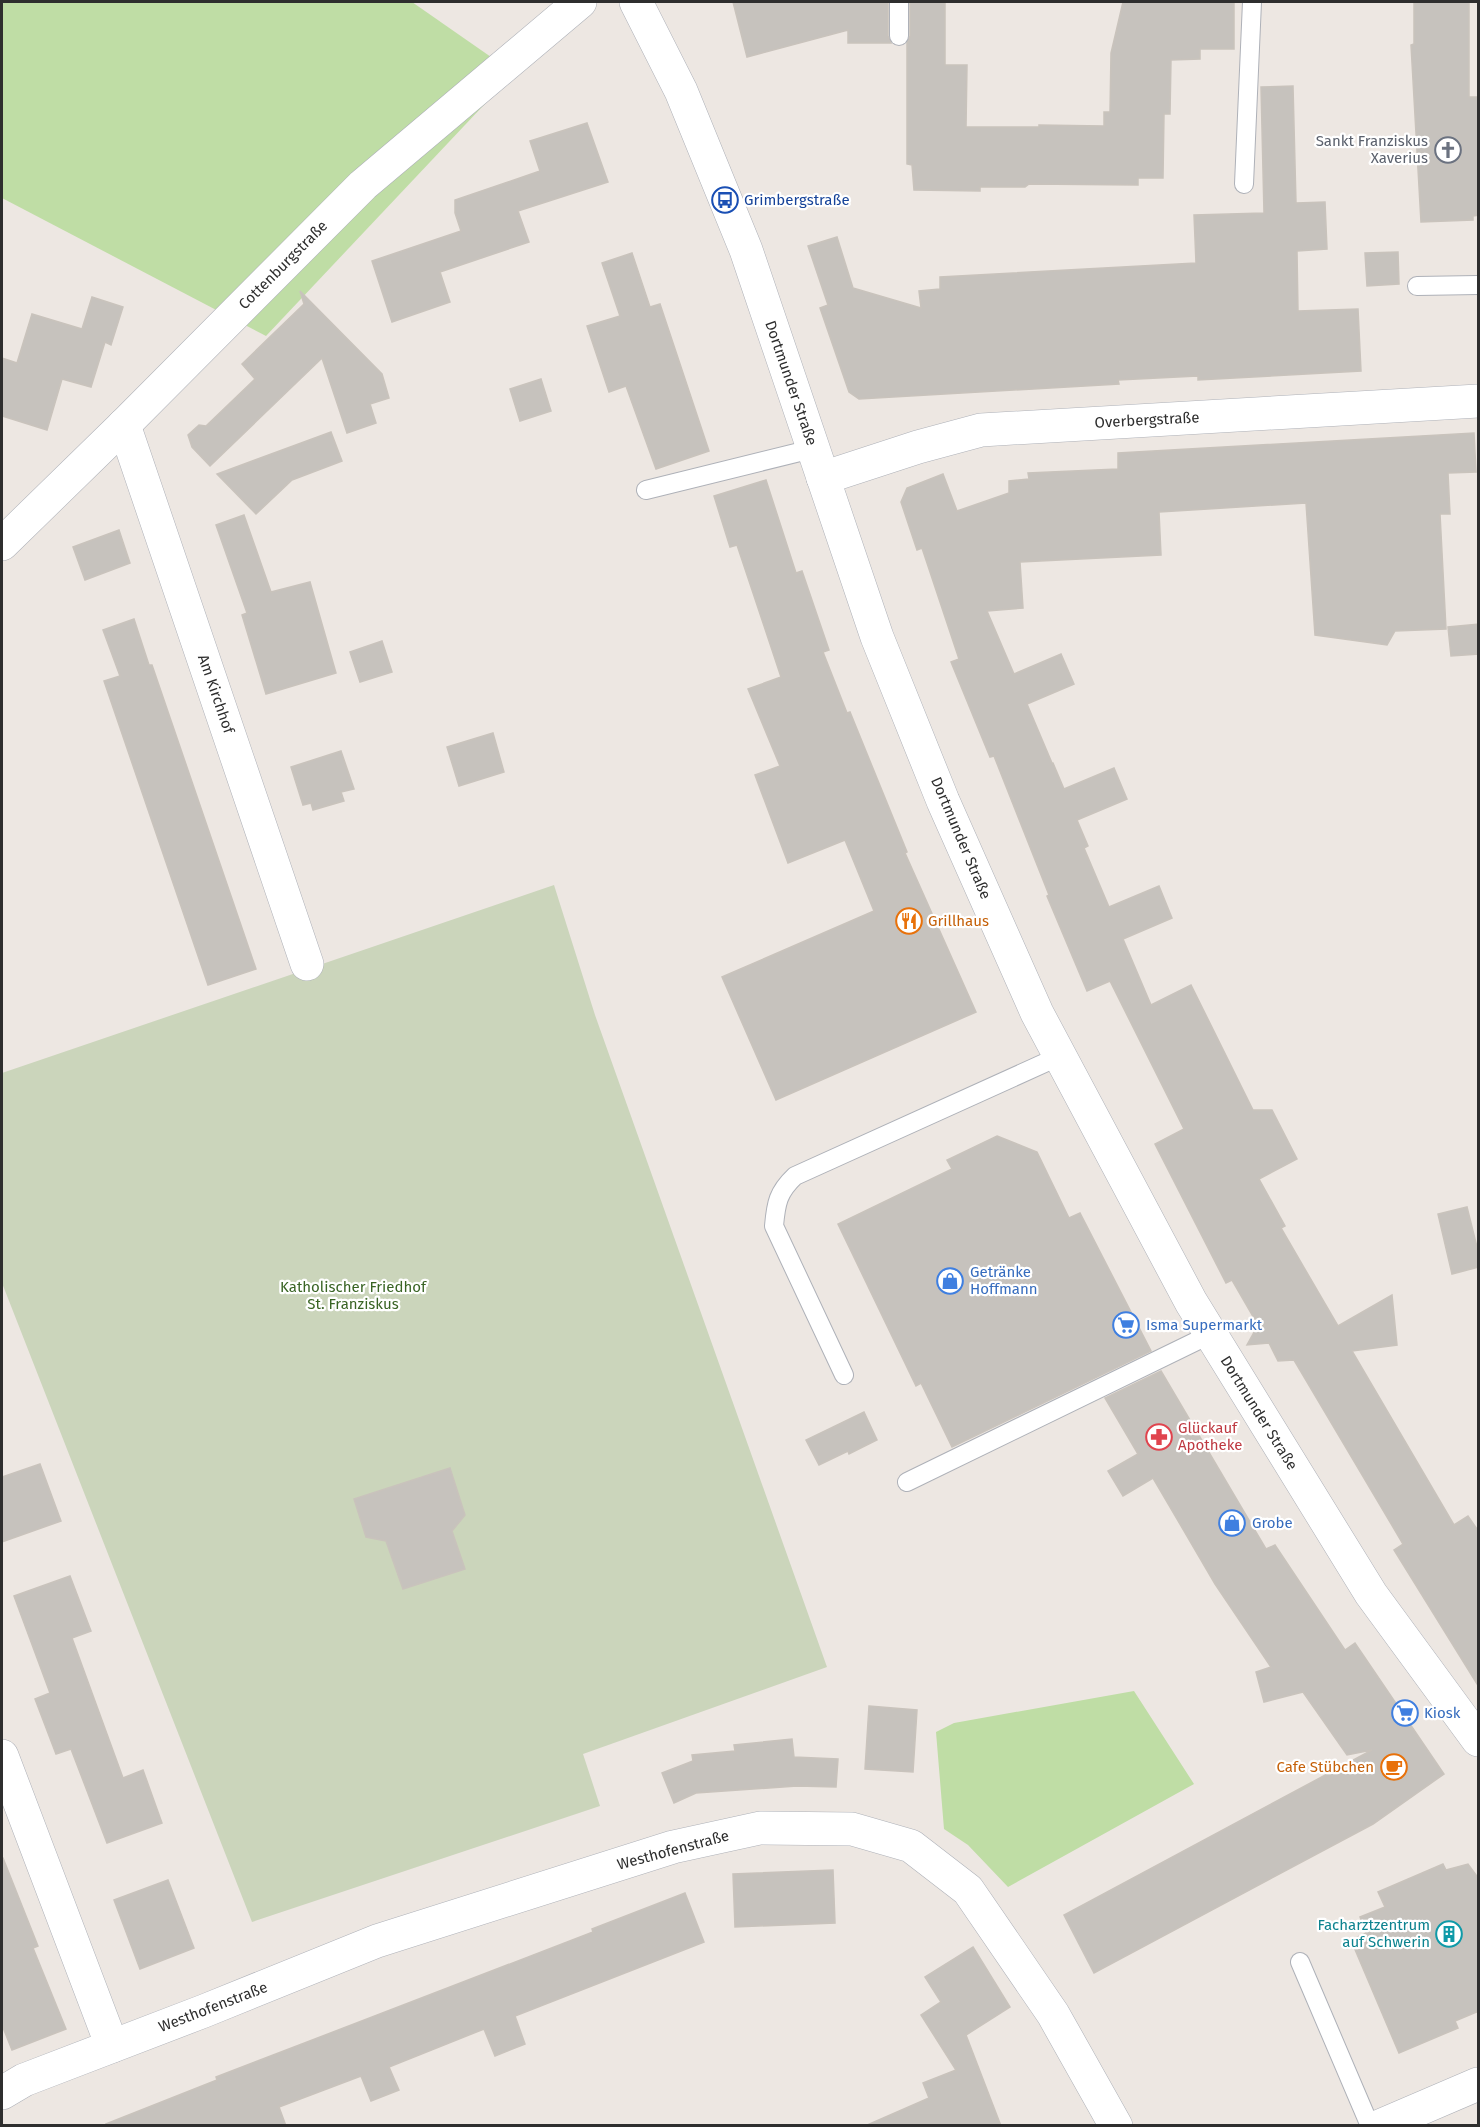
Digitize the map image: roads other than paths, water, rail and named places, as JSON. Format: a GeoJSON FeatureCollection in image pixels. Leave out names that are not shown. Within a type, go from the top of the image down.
{"type":"FeatureCollection","features":[{"type":"Feature","properties":{"kind":"street","name":"Cottenburgstraße"},"geometry":{"type":"LineString","coordinates":[[2,544],[363,185],[580,2]]}},
{"type":"Feature","properties":{"kind":"street","name":"Dortmunder Straße"},"geometry":{"type":"LineString","coordinates":[[636,2],[681,91],[746,250],[877,637],[939,790],[1037,1013],[1191,1302],[1371,1594],[1479,1740]]}},
{"type":"Feature","properties":{"kind":"street","name":"Overbergstraße"},"geometry":{"type":"LineString","coordinates":[[818,463],[918,447],[981,430],[1479,400]]}},
{"type":"Feature","properties":{"kind":"street","name":"Am Kirchhof"},"geometry":{"type":"LineString","coordinates":[[124,425],[307,964]]}},
{"type":"Feature","properties":{"kind":"street"},"geometry":{"type":"LineString","coordinates":[[2,1756],[112,2046]]}},
{"type":"Feature","properties":{"kind":"street","name":"Westhofenstraße"},"geometry":{"type":"LineString","coordinates":[[2,2093],[24,2080],[377,1941],[674,1847],[760,1828],[852,1829],[911,1846],[968,1890],[1053,2014],[1116,2126]]}},
{"type":"Feature","properties":{"kind":"street"},"geometry":{"type":"LineString","coordinates":[[1380,2126],[1479,2084]]}},
{"type":"Feature","properties":{"kind":"lane"},"geometry":{"type":"LineString","coordinates":[[899,2],[899,36]]}},
{"type":"Feature","properties":{"kind":"lane"},"geometry":{"type":"LineString","coordinates":[[1244,184],[1252,2]]}},
{"type":"Feature","properties":{"kind":"lane"},"geometry":{"type":"LineString","coordinates":[[1417,286],[1479,285]]}},
{"type":"Feature","properties":{"kind":"lane"},"geometry":{"type":"LineString","coordinates":[[646,490],[818,463]]}},
{"type":"Feature","properties":{"kind":"lane"},"geometry":{"type":"LineString","coordinates":[[844,1375],[774,1226],[776,1203],[783,1187],[795,1176],[1060,1056]]}},
{"type":"Feature","properties":{"kind":"lane"},"geometry":{"type":"LineString","coordinates":[[908,1482],[1211,1334]]}},
{"type":"Feature","properties":{"kind":"lane"},"geometry":{"type":"LineString","coordinates":[[1300,1962],[1370,2126]]}},
{"type":"Feature","properties":{"kind":"place","name":"Sankt Franziskus Xaverius"},"geometry":{"type":"Point","coordinates":[1448,150]}},
{"type":"Feature","properties":{"kind":"place","name":"Grimbergstraße"},"geometry":{"type":"Point","coordinates":[725,200]}},
{"type":"Feature","properties":{"kind":"place","name":"Grillhaus"},"geometry":{"type":"Point","coordinates":[909,921]}},
{"type":"Feature","properties":{"kind":"place","name":"Getränke Hoffmann"},"geometry":{"type":"Point","coordinates":[950,1281]}},
{"type":"Feature","properties":{"kind":"place","name":"Isma Supermarkt"},"geometry":{"type":"Point","coordinates":[1126,1325]}},
{"type":"Feature","properties":{"kind":"place","name":"Glückauf Apotheke"},"geometry":{"type":"Point","coordinates":[1159,1437]}},
{"type":"Feature","properties":{"kind":"place","name":"Grobe"},"geometry":{"type":"Point","coordinates":[1232,1523]}},
{"type":"Feature","properties":{"kind":"place","name":"Kiosk"},"geometry":{"type":"Point","coordinates":[1405,1713]}},
{"type":"Feature","properties":{"kind":"place","name":"Cafe Stübchen"},"geometry":{"type":"Point","coordinates":[1394,1767]}},
{"type":"Feature","properties":{"kind":"place","name":"Facharztzentrum auf Schwerin"},"geometry":{"type":"Point","coordinates":[1449,1934]}},
{"type":"Feature","properties":{"kind":"park label","name":"Katholischer Friedhof St. Franziskus"},"geometry":{"type":"Point","coordinates":[353,1296]}}]}
